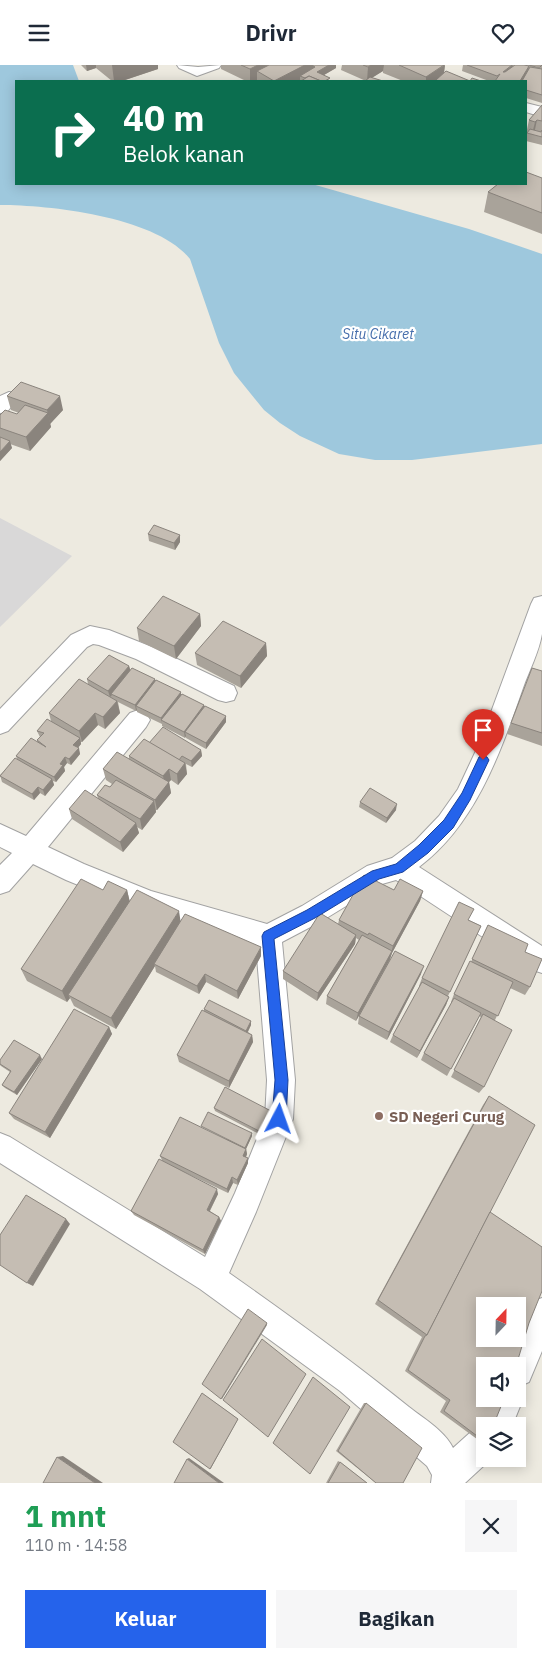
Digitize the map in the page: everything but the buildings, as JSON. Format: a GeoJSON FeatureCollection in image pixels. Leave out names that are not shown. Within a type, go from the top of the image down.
{"type":"FeatureCollection","features":[{"type":"Feature","properties":{"kind":"street"},"geometry":{"type":"LineString","coordinates":[[184,65],[215,80]]}},
{"type":"Feature","properties":{"kind":"street"},"geometry":{"type":"LineString","coordinates":[[197,72],[214,65]]}},
{"type":"Feature","properties":{"kind":"street"},"geometry":{"type":"LineString","coordinates":[[527,107],[542,112]]}},
{"type":"Feature","properties":{"kind":"street"},"geometry":{"type":"LineString","coordinates":[[0,835],[75,872],[149,901],[268,936],[311,914],[376,874],[399,868],[424,849],[448,824],[466,796],[492,742],[542,604]]}},
{"type":"Feature","properties":{"kind":"street"},"geometry":{"type":"LineString","coordinates":[[0,724],[79,641],[90,635],[101,635],[144,653],[226,693]]}},
{"type":"Feature","properties":{"kind":"street"},"geometry":{"type":"LineString","coordinates":[[0,883],[30,850],[138,720]]}},
{"type":"Feature","properties":{"kind":"street"},"geometry":{"type":"LineString","coordinates":[[399,868],[542,961]]}},
{"type":"Feature","properties":{"kind":"street"},"geometry":{"type":"LineString","coordinates":[[211,1278],[246,1202],[279,1119],[281,1080],[268,936]]}},
{"type":"Feature","properties":{"kind":"street"},"geometry":{"type":"LineString","coordinates":[[0,1147],[211,1278],[351,1380],[424,1439],[439,1454],[448,1479],[476,1451]]}},
{"type":"Feature","properties":{"kind":"street"},"geometry":{"type":"LineString","coordinates":[[524,1357],[542,1313]]}},
{"type":"Feature","properties":{"kind":"shaded area"},"geometry":{"type":"Polygon","coordinates":[[[0,518],[72,556],[0,627],[0,518]]]}},
{"type":"Feature","properties":{"kind":"water","name":"Situ Cikaret"},"geometry":{"type":"Polygon","coordinates":[[[0,65],[73,65],[79,80],[15,80],[15,185],[315,185],[469,229],[542,254],[542,444],[412,460],[375,460],[339,454],[300,436],[280,423],[264,410],[234,373],[219,343],[190,259],[174,245],[154,233],[129,223],[102,216],[47,208],[0,205],[0,65]]]}},
{"type":"Feature","properties":{"kind":"place","name":"SD Negeri Curug"},"geometry":{"type":"Point","coordinates":[379,1116]}},
{"type":"Feature","properties":{"kind":"route"},"geometry":{"type":"LineString","coordinates":[[279,1119],[281,1080],[268,936],[311,914],[376,874],[399,868],[424,849],[448,824],[466,796],[483,760]]}}]}
